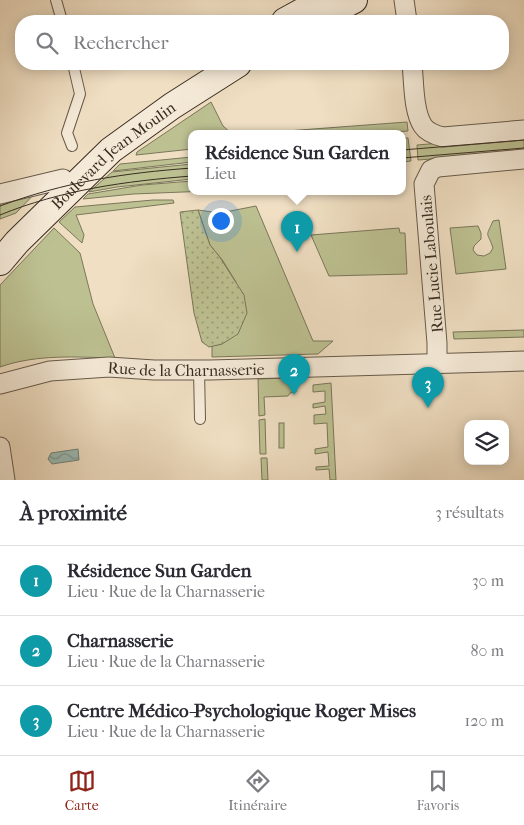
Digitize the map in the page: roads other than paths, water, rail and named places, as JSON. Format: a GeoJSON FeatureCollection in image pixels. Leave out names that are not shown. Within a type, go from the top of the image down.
{"type":"FeatureCollection","features":[{"type":"Feature","properties":{"kind":"main road"},"geometry":{"type":"LineString","coordinates":[[296,15],[323,0]]}},
{"type":"Feature","properties":{"kind":"main road"},"geometry":{"type":"LineString","coordinates":[[325,15],[354,0]]}},
{"type":"Feature","properties":{"kind":"main road","name":"Boulevard Jean Moulin"},"geometry":{"type":"LineString","coordinates":[[0,241],[63,179],[105,144],[156,105],[208,70]]}},
{"type":"Feature","properties":{"kind":"main road","name":"Boulevard Jean Moulin"},"geometry":{"type":"LineString","coordinates":[[0,262],[16,242],[111,150],[172,106],[229,70]]}},
{"type":"Feature","properties":{"kind":"street"},"geometry":{"type":"LineString","coordinates":[[404,0],[406,15]]}},
{"type":"Feature","properties":{"kind":"street"},"geometry":{"type":"LineString","coordinates":[[413,70],[418,116],[423,126],[431,133],[443,137],[524,130]]}},
{"type":"Feature","properties":{"kind":"street","name":"Rue Lucie Laboulais"},"geometry":{"type":"LineString","coordinates":[[437,363],[424,184],[426,177],[434,168],[447,165],[524,159]]}},
{"type":"Feature","properties":{"kind":"street"},"geometry":{"type":"LineString","coordinates":[[0,194],[63,179]]}},
{"type":"Feature","properties":{"kind":"street","name":"Rue de la Charnasserie"},"geometry":{"type":"LineString","coordinates":[[0,384],[50,371],[118,367],[154,370],[199,370],[524,361]]}},
{"type":"Feature","properties":{"kind":"street"},"geometry":{"type":"LineString","coordinates":[[0,447],[5,480]]}},
{"type":"Feature","properties":{"kind":"lane"},"geometry":{"type":"LineString","coordinates":[[56,0],[60,15]]}},
{"type":"Feature","properties":{"kind":"lane"},"geometry":{"type":"LineString","coordinates":[[72,146],[67,132],[80,94],[75,70]]}},
{"type":"Feature","properties":{"kind":"lane"},"geometry":{"type":"LineString","coordinates":[[199,370],[200,419]]}},
{"type":"Feature","properties":{"kind":"water"},"geometry":{"type":"Polygon","coordinates":[[[78,449],[79,460],[52,464],[48,459],[51,453],[78,449]]]}},
{"type":"Feature","properties":{"kind":"tram line"},"geometry":{"type":"LineString","coordinates":[[406,150],[524,140]]}},
{"type":"Feature","properties":{"kind":"tram line"},"geometry":{"type":"LineString","coordinates":[[406,158],[524,148]]}},
{"type":"Feature","properties":{"kind":"tram line"},"geometry":{"type":"LineString","coordinates":[[0,206],[48,191],[95,180],[188,168]]}},
{"type":"Feature","properties":{"kind":"tram line"},"geometry":{"type":"LineString","coordinates":[[0,215],[46,199],[94,188],[188,176]]}},
{"type":"Feature","properties":{"kind":"place","name":"Résidence Sun Garden"},"geometry":{"type":"Point","coordinates":[297,252]}},
{"type":"Feature","properties":{"kind":"place","name":"Charnasserie"},"geometry":{"type":"Point","coordinates":[294,395]}},
{"type":"Feature","properties":{"kind":"place","name":"Centre Médico-Psychologique Roger Mises"},"geometry":{"type":"Point","coordinates":[428,408]}}]}
